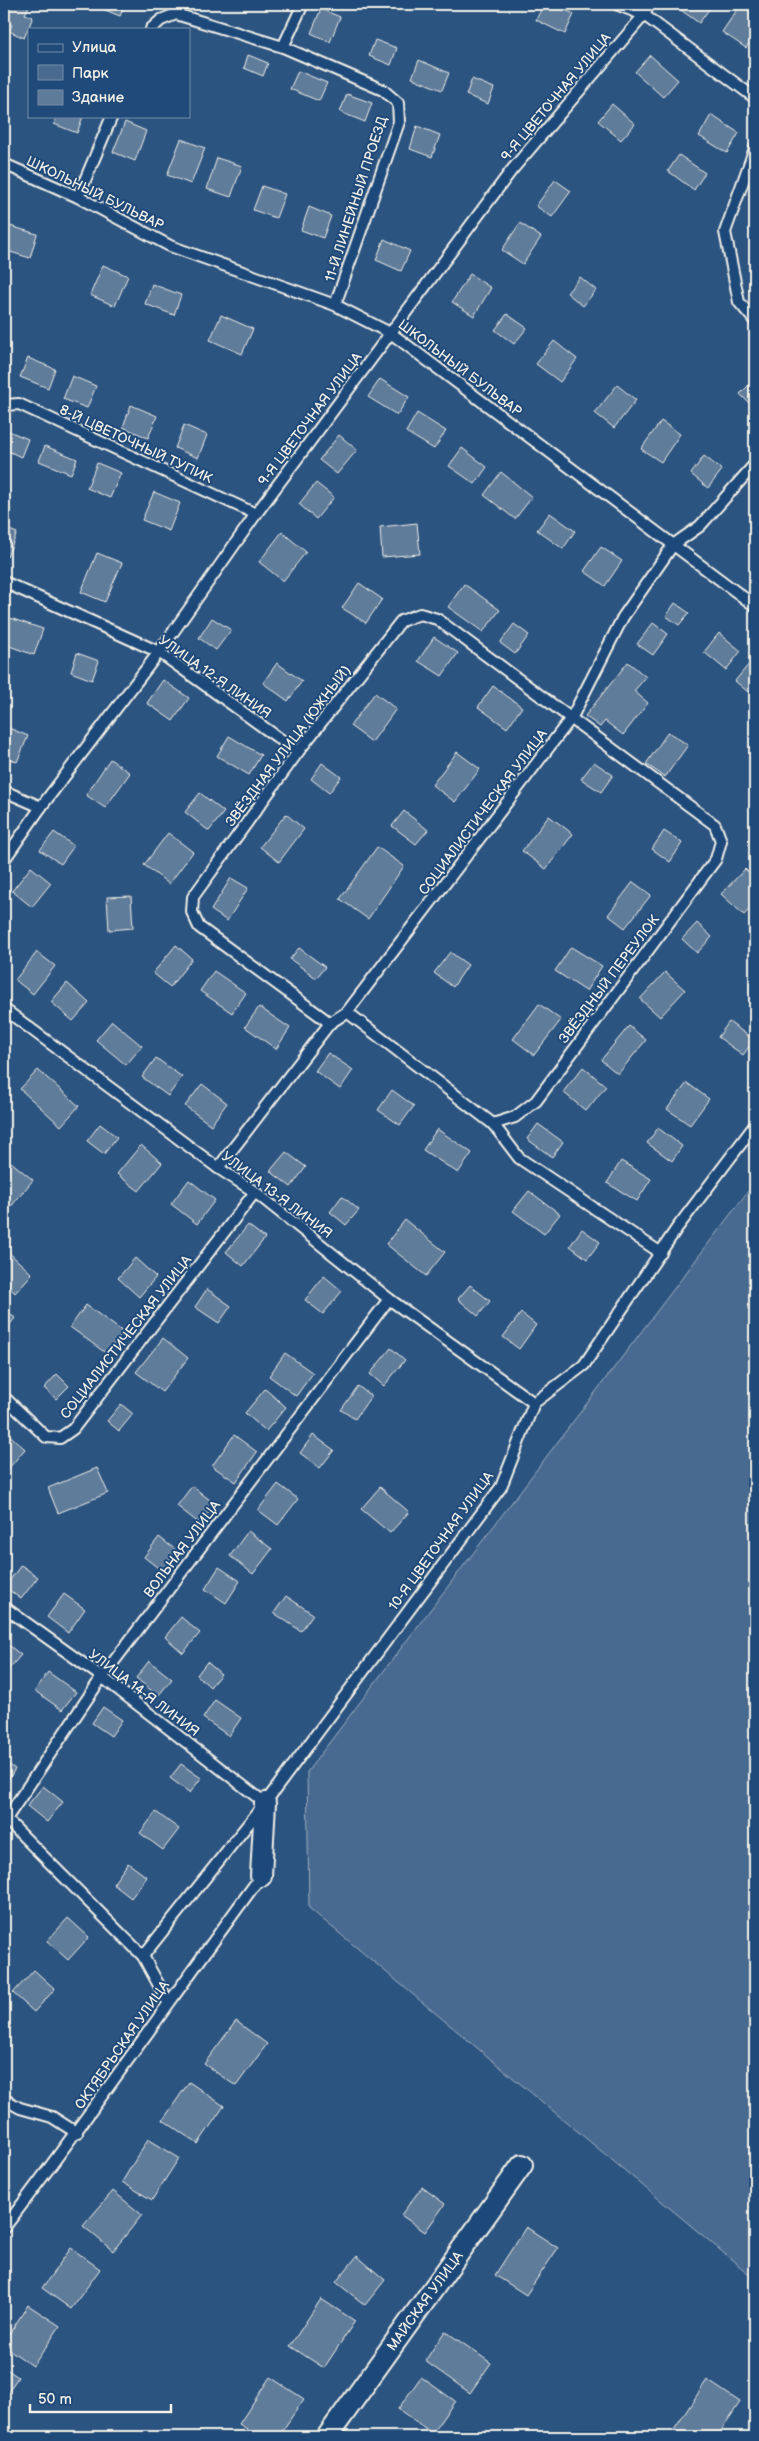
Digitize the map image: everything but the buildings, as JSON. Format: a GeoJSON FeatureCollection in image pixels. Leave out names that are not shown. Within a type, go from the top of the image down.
{"type":"FeatureCollection","features":[{"type":"Feature","properties":{"kind":"street"},"geometry":{"type":"LineString","coordinates":[[261,1876],[265,1803]]}},
{"type":"Feature","properties":{"kind":"street","name":"МАЙСКАЯ УЛИЦА"},"geometry":{"type":"LineString","coordinates":[[327,2437],[522,2165]]}},
{"type":"Feature","properties":{"kind":"lane"},"geometry":{"type":"LineString","coordinates":[[283,46],[302,4]]}},
{"type":"Feature","properties":{"kind":"lane"},"geometry":{"type":"LineString","coordinates":[[616,4],[644,15],[755,98]]}},
{"type":"Feature","properties":{"kind":"lane","name":"9-Я ЦВЕТОЧНАЯ УЛИЦА"},"geometry":{"type":"LineString","coordinates":[[4,860],[41,807],[159,652],[256,514],[392,334],[511,170],[644,15],[649,4]]}},
{"type":"Feature","properties":{"kind":"lane","name":"11-Й ЛИНЕЙНЫЙ ПРОЕЗД"},"geometry":{"type":"LineString","coordinates":[[151,28],[161,20],[176,14],[283,46],[383,90],[398,103],[399,122],[335,305]]}},
{"type":"Feature","properties":{"kind":"lane"},"geometry":{"type":"LineString","coordinates":[[78,197],[111,118]]}},
{"type":"Feature","properties":{"kind":"lane"},"geometry":{"type":"LineString","coordinates":[[755,148],[725,232],[739,302],[755,320]]}},
{"type":"Feature","properties":{"kind":"lane","name":"ШКОЛЬНЫЙ БУЛЬВАР"},"geometry":{"type":"LineString","coordinates":[[4,164],[78,197],[170,246],[335,305],[392,334],[755,606]]}},
{"type":"Feature","properties":{"kind":"lane","name":"8-Й ЦВЕТОЧНЫЙ ТУПИК"},"geometry":{"type":"LineString","coordinates":[[4,405],[19,404],[256,514]]}},
{"type":"Feature","properties":{"kind":"lane","name":"СОЦИАЛИСТИЧЕСКАЯ УЛИЦА"},"geometry":{"type":"LineString","coordinates":[[218,1168],[330,1023],[347,1012],[572,717],[623,616],[673,545],[700,526],[755,464]]}},
{"type":"Feature","properties":{"kind":"lane","name":"УЛИЦА 12-Я ЛИНИЯ"},"geometry":{"type":"LineString","coordinates":[[4,582],[159,652],[298,752]]}},
{"type":"Feature","properties":{"kind":"lane","name":"ЗВЁЗДНАЯ УЛИЦА (ЮЖНЫЙ)"},"geometry":{"type":"LineString","coordinates":[[330,1023],[199,927],[192,912],[193,897],[298,752],[401,621],[420,614],[437,619],[572,717]]}},
{"type":"Feature","properties":{"kind":"lane","name":"ЗВЁЗДНЫЙ ПЕРЕУЛОК"},"geometry":{"type":"LineString","coordinates":[[493,1124],[515,1117],[536,1101],[716,859],[722,841],[715,825],[572,717]]}},
{"type":"Feature","properties":{"kind":"lane"},"geometry":{"type":"LineString","coordinates":[[4,791],[41,807]]}},
{"type":"Feature","properties":{"kind":"lane","name":"УЛИЦА 13-Я ЛИНИЯ"},"geometry":{"type":"LineString","coordinates":[[4,1009],[218,1168],[255,1192],[389,1299],[534,1403]]}},
{"type":"Feature","properties":{"kind":"lane"},"geometry":{"type":"LineString","coordinates":[[347,1012],[493,1124],[519,1158],[661,1253]]}},
{"type":"Feature","properties":{"kind":"lane"},"geometry":{"type":"LineString","coordinates":[[534,1403],[584,1365],[676,1228],[755,1125]]}},
{"type":"Feature","properties":{"kind":"lane","name":"СОЦИАЛИСТИЧЕСКАЯ УЛИЦА"},"geometry":{"type":"LineString","coordinates":[[4,1397],[46,1437],[60,1438],[73,1429],[255,1192]]}},
{"type":"Feature","properties":{"kind":"lane","name":"ВОЛЬНАЯ УЛИЦА"},"geometry":{"type":"LineString","coordinates":[[5,1818],[102,1677],[389,1299]]}},
{"type":"Feature","properties":{"kind":"lane","name":"10-Я ЦВЕТОЧНАЯ УЛИЦА"},"geometry":{"type":"LineString","coordinates":[[143,1956],[265,1803],[501,1487],[534,1403]]}},
{"type":"Feature","properties":{"kind":"lane","name":"УЛИЦА 14-Я ЛИНИЯ"},"geometry":{"type":"LineString","coordinates":[[4,1606],[102,1677],[265,1803]]}},
{"type":"Feature","properties":{"kind":"lane"},"geometry":{"type":"LineString","coordinates":[[5,1818],[143,1956],[168,2002]]}},
{"type":"Feature","properties":{"kind":"lane","name":"ОКТЯБРЬСКАЯ УЛИЦА"},"geometry":{"type":"LineString","coordinates":[[4,2228],[77,2133],[168,2002],[261,1876]]}},
{"type":"Feature","properties":{"kind":"lane"},"geometry":{"type":"LineString","coordinates":[[4,2100],[20,2108],[52,2117],[77,2133]]}},
{"type":"Feature","properties":{"kind":"green space"},"geometry":{"type":"Polygon","coordinates":[[[755,1182],[755,2279],[309,1908],[307,1772],[755,1182]]]}}]}
